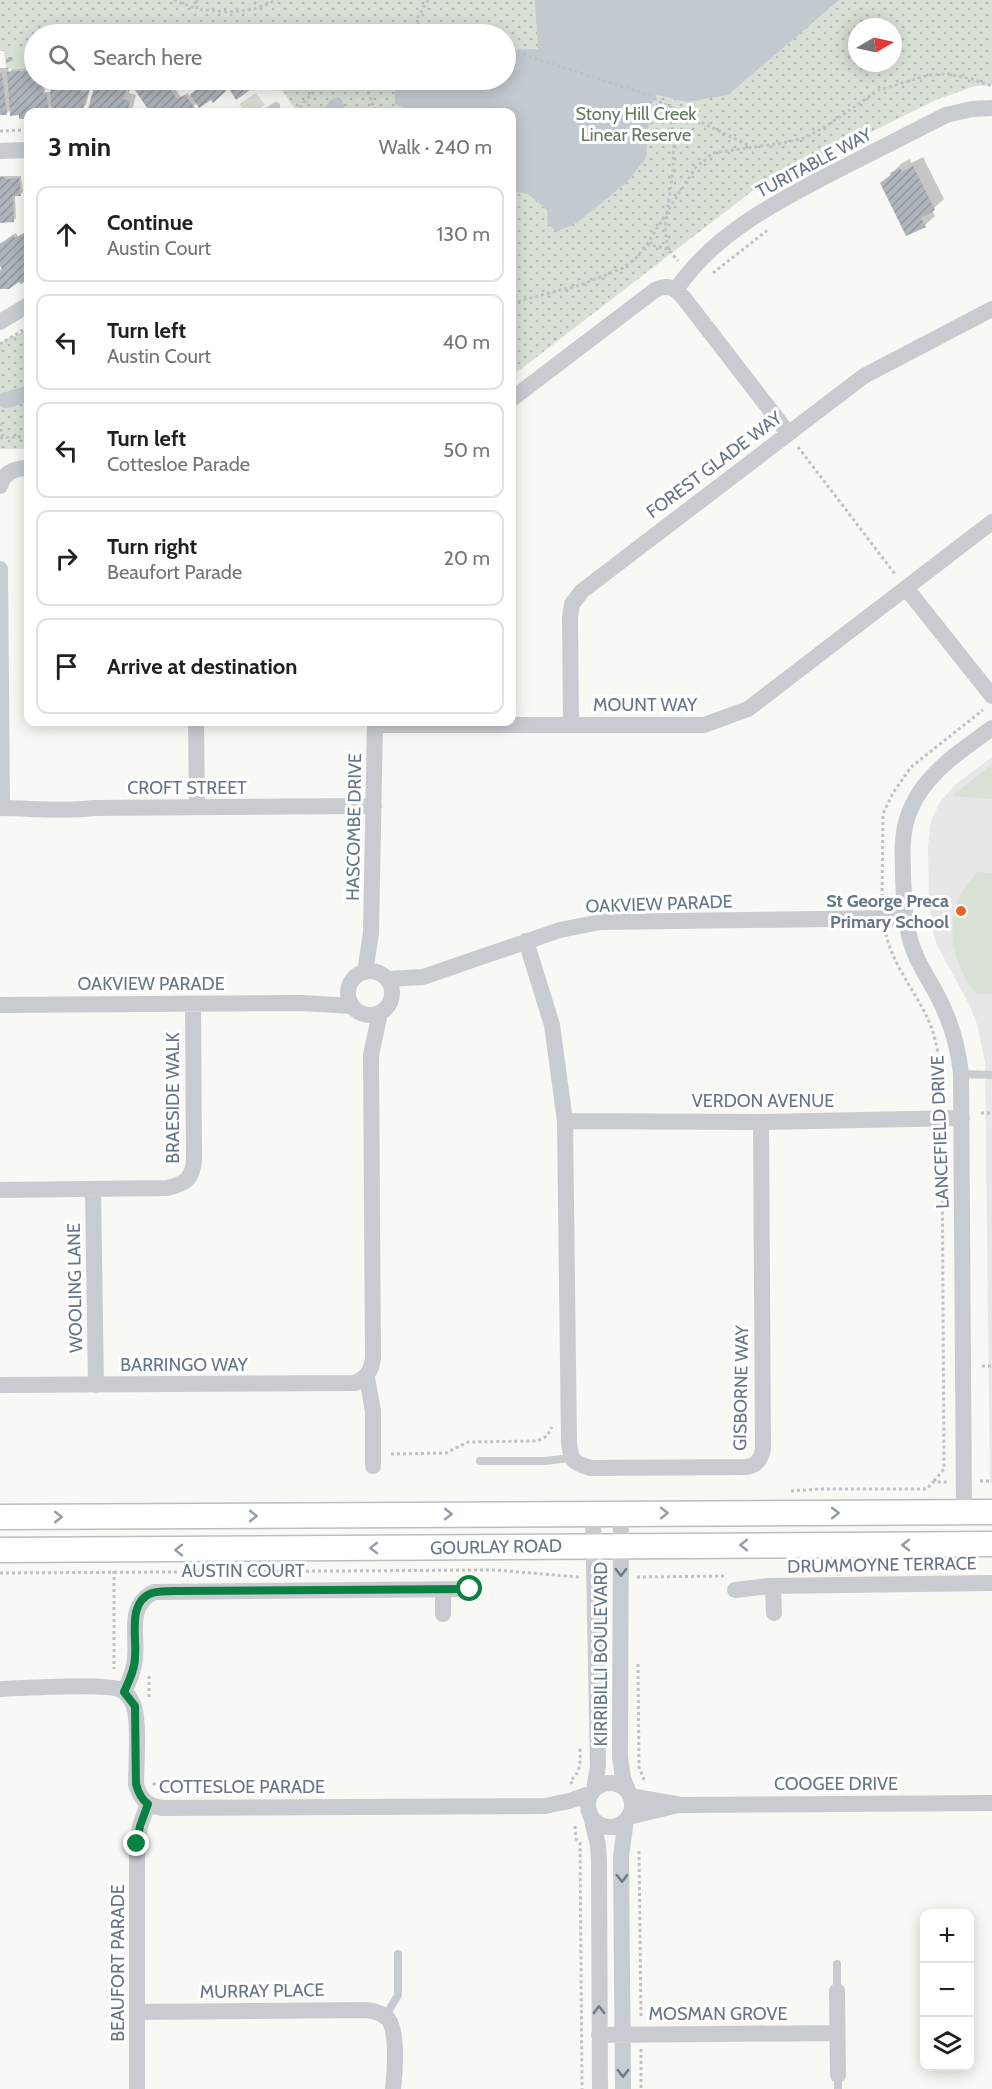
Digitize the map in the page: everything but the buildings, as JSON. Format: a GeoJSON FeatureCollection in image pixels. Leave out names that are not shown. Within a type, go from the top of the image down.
{"type":"FeatureCollection","features":[{"type":"Feature","properties":{"kind":"main road"},"geometry":{"type":"LineString","coordinates":[[964,1512],[965,1544]]}},
{"type":"Feature","properties":{"kind":"main road","name":"GOURLAY ROAD"},"geometry":{"type":"LineString","coordinates":[[0,1517],[992,1512]]}},
{"type":"Feature","properties":{"kind":"main road","name":"GOURLAY ROAD"},"geometry":{"type":"LineString","coordinates":[[0,1550],[992,1544]]}},
{"type":"Feature","properties":{"kind":"street","name":"TURITABLE WAY"},"geometry":{"type":"LineString","coordinates":[[676,290],[693,278],[704,255],[774,203],[946,115],[972,109],[992,108]]}},
{"type":"Feature","properties":{"kind":"street"},"geometry":{"type":"LineString","coordinates":[[0,151],[24,150]]}},
{"type":"Feature","properties":{"kind":"street"},"geometry":{"type":"LineString","coordinates":[[516,396],[655,290],[667,286],[676,290],[788,433]]}},
{"type":"Feature","properties":{"kind":"street"},"geometry":{"type":"LineString","coordinates":[[0,322],[24,308]]}},
{"type":"Feature","properties":{"kind":"street","name":"FOREST GLADE WAY"},"geometry":{"type":"LineString","coordinates":[[571,724],[570,618],[572,604],[582,591],[876,368],[992,309]]}},
{"type":"Feature","properties":{"kind":"street"},"geometry":{"type":"LineString","coordinates":[[1,481],[12,470],[24,468]]}},
{"type":"Feature","properties":{"kind":"street","name":"MOUNT WAY"},"geometry":{"type":"LineString","coordinates":[[516,724],[704,724],[748,709],[992,522]]}},
{"type":"Feature","properties":{"kind":"street"},"geometry":{"type":"LineString","coordinates":[[0,569],[1,808]]}},
{"type":"Feature","properties":{"kind":"street"},"geometry":{"type":"LineString","coordinates":[[906,588],[989,702]]}},
{"type":"Feature","properties":{"kind":"street"},"geometry":{"type":"LineString","coordinates":[[196,726],[197,807]]}},
{"type":"Feature","properties":{"kind":"street","name":"HASCOMBE DRIVE"},"geometry":{"type":"LineString","coordinates":[[375,726],[371,933],[377,975]]}},
{"type":"Feature","properties":{"kind":"street","name":"LANCEFIELD DRIVE"},"geometry":{"type":"LineString","coordinates":[[964,1512],[961,1074],[954,1031],[913,950],[905,918],[903,840],[908,815],[915,797],[926,780],[942,765],[992,728]]}},
{"type":"Feature","properties":{"kind":"street","name":"CROFT STREET"},"geometry":{"type":"LineString","coordinates":[[1,808],[73,810],[374,806]]}},
{"type":"Feature","properties":{"kind":"street","name":"OAKVIEW PARADE"},"geometry":{"type":"LineString","coordinates":[[392,998],[423,977],[560,930],[600,922],[905,918]]}},
{"type":"Feature","properties":{"kind":"street"},"geometry":{"type":"LineString","coordinates":[[526,941],[552,1024],[565,1121],[568,1421],[571,1458]]}},
{"type":"Feature","properties":{"kind":"street"},"geometry":{"type":"LineString","coordinates":[[371,1055],[356,1009],[349,1000],[349,987],[355,977],[377,975],[392,992],[392,998],[380,1013],[371,1055],[373,1358],[367,1378],[373,1411],[373,1466]]}},
{"type":"Feature","properties":{"kind":"street","name":"OAKVIEW PARADE"},"geometry":{"type":"LineString","coordinates":[[377,975],[423,977]]}},
{"type":"Feature","properties":{"kind":"street","name":"OAKVIEW PARADE"},"geometry":{"type":"LineString","coordinates":[[302,1003],[349,987]]}},
{"type":"Feature","properties":{"kind":"street","name":"OAKVIEW PARADE"},"geometry":{"type":"LineString","coordinates":[[0,1005],[302,1003],[356,1009]]}},
{"type":"Feature","properties":{"kind":"street","name":"BRAESIDE WALK"},"geometry":{"type":"LineString","coordinates":[[0,1191],[167,1188],[189,1180],[194,1168],[193,1004]]}},
{"type":"Feature","properties":{"kind":"street"},"geometry":{"type":"LineString","coordinates":[[356,1009],[367,1015],[380,1013]]}},
{"type":"Feature","properties":{"kind":"street","name":"VERDON AVENUE"},"geometry":{"type":"LineString","coordinates":[[565,1121],[761,1122],[962,1118]]}},
{"type":"Feature","properties":{"kind":"street","name":"GISBORNE WAY"},"geometry":{"type":"LineString","coordinates":[[571,1458],[578,1464],[591,1468],[746,1467],[757,1463],[761,1458],[763,1449],[761,1122]]}},
{"type":"Feature","properties":{"kind":"street","name":"WOOLING LANE"},"geometry":{"type":"LineString","coordinates":[[93,1190],[96,1385]]}},
{"type":"Feature","properties":{"kind":"street","name":"BARRINGO WAY"},"geometry":{"type":"LineString","coordinates":[[0,1385],[355,1383],[367,1378]]}},
{"type":"Feature","properties":{"kind":"street","name":"KIRRIBILLI BOULEVARD"},"geometry":{"type":"LineString","coordinates":[[592,1514],[598,1766],[593,1791]]}},
{"type":"Feature","properties":{"kind":"street","name":"KIRRIBILLI BOULEVARD"},"geometry":{"type":"LineString","coordinates":[[621,1514],[620,1758],[623,1778],[629,1794]]}},
{"type":"Feature","properties":{"kind":"street","name":"DRUMMOYNE TERRACE"},"geometry":{"type":"LineString","coordinates":[[734,1583],[773,1586],[992,1583]]}},
{"type":"Feature","properties":{"kind":"street","name":"DRUMMOYNE TERRACE"},"geometry":{"type":"LineString","coordinates":[[773,1586],[774,1613]]}},
{"type":"Feature","properties":{"kind":"street","name":"AUSTIN COURT"},"geometry":{"type":"LineString","coordinates":[[124,1692],[135,1657],[136,1611],[140,1602],[154,1592],[470,1589]]}},
{"type":"Feature","properties":{"kind":"street"},"geometry":{"type":"LineString","coordinates":[[443,1590],[443,1614]]}},
{"type":"Feature","properties":{"kind":"street"},"geometry":{"type":"LineString","coordinates":[[0,1689],[103,1687],[124,1692]]}},
{"type":"Feature","properties":{"kind":"street","name":"COTTESLOE PARADE"},"geometry":{"type":"LineString","coordinates":[[124,1692],[135,1706],[138,1792],[148,1804],[163,1808],[545,1806],[569,1801],[593,1791]]}},
{"type":"Feature","properties":{"kind":"street"},"geometry":{"type":"LineString","coordinates":[[600,2089],[598,1845],[588,1803],[593,1791],[605,1783],[624,1788],[629,1794],[632,1807],[627,1819],[621,1856],[623,2089]]}},
{"type":"Feature","properties":{"kind":"street","name":"COOGEE DRIVE"},"geometry":{"type":"LineString","coordinates":[[629,1794],[681,1805],[992,1803]]}},
{"type":"Feature","properties":{"kind":"street","name":"BEAUFORT PARADE"},"geometry":{"type":"LineString","coordinates":[[137,2089],[137,1844],[140,1826],[148,1804]]}},
{"type":"Feature","properties":{"kind":"street","name":"COOGEE DRIVE"},"geometry":{"type":"LineString","coordinates":[[627,1819],[681,1805]]}},
{"type":"Feature","properties":{"kind":"street","name":"COTTESLOE PARADE"},"geometry":{"type":"LineString","coordinates":[[545,1806],[590,1815]]}},
{"type":"Feature","properties":{"kind":"street"},"geometry":{"type":"LineString","coordinates":[[590,1815],[601,1825],[608,1827],[615,1827],[627,1819]]}},
{"type":"Feature","properties":{"kind":"street"},"geometry":{"type":"LineString","coordinates":[[837,1992],[838,2082]]}},
{"type":"Feature","properties":{"kind":"street","name":"MURRAY PLACE"},"geometry":{"type":"LineString","coordinates":[[137,2012],[367,2010],[376,2011],[385,2017]]}},
{"type":"Feature","properties":{"kind":"street"},"geometry":{"type":"LineString","coordinates":[[385,2017],[393,2033],[393,2089]]}},
{"type":"Feature","properties":{"kind":"street","name":"MOSMAN GROVE"},"geometry":{"type":"LineString","coordinates":[[599,2035],[837,2033]]}},
{"type":"Feature","properties":{"kind":"lane"},"geometry":{"type":"LineString","coordinates":[[961,1074],[992,1075]]}},
{"type":"Feature","properties":{"kind":"lane","name":"GISBORNE WAY"},"geometry":{"type":"LineString","coordinates":[[480,1461],[545,1461],[571,1458]]}},
{"type":"Feature","properties":{"kind":"lane"},"geometry":{"type":"LineString","coordinates":[[385,2017],[398,1995],[398,1954]]}},
{"type":"Feature","properties":{"kind":"lane"},"geometry":{"type":"LineString","coordinates":[[837,1964],[837,1992]]}},
{"type":"Feature","properties":{"kind":"path"},"geometry":{"type":"LineString","coordinates":[[174,0],[197,9],[228,13],[249,10],[275,0]]}},
{"type":"Feature","properties":{"kind":"path"},"geometry":{"type":"LineString","coordinates":[[197,0],[197,9]]}},
{"type":"Feature","properties":{"kind":"path"},"geometry":{"type":"LineString","coordinates":[[419,24],[418,17],[428,0]]}},
{"type":"Feature","properties":{"kind":"path"},"geometry":{"type":"LineString","coordinates":[[516,52],[646,94],[751,147]]}},
{"type":"Feature","properties":{"kind":"path"},"geometry":{"type":"LineString","coordinates":[[516,297],[518,301],[583,284],[623,268],[636,258],[647,244],[695,168],[713,153],[804,138],[823,128],[879,90],[929,75],[948,74],[972,78],[992,86]]}},
{"type":"Feature","properties":{"kind":"path"},"geometry":{"type":"LineString","coordinates":[[299,108],[315,90]]}},
{"type":"Feature","properties":{"kind":"path"},"geometry":{"type":"LineString","coordinates":[[367,90],[375,108]]}},
{"type":"Feature","properties":{"kind":"path"},"geometry":{"type":"LineString","coordinates":[[663,103],[674,136],[673,170],[664,229],[668,249],[693,278],[772,226]]}},
{"type":"Feature","properties":{"kind":"path"},"geometry":{"type":"LineString","coordinates":[[0,131],[24,130]]}},
{"type":"Feature","properties":{"kind":"path"},"geometry":{"type":"LineString","coordinates":[[647,244],[668,249]]}},
{"type":"Feature","properties":{"kind":"path"},"geometry":{"type":"LineString","coordinates":[[0,344],[24,329]]}},
{"type":"Feature","properties":{"kind":"path"},"geometry":{"type":"LineString","coordinates":[[0,423],[1,437],[24,436]]}},
{"type":"Feature","properties":{"kind":"path"},"geometry":{"type":"LineString","coordinates":[[798,447],[895,574]]}},
{"type":"Feature","properties":{"kind":"path"},"geometry":{"type":"LineString","coordinates":[[933,1482],[944,1469],[941,1069],[936,1042],[928,1018],[896,960],[887,938],[883,918],[883,814],[911,767],[989,702]]}},
{"type":"Feature","properties":{"kind":"path"},"geometry":{"type":"LineString","coordinates":[[981,1113],[992,1113]]}},
{"type":"Feature","properties":{"kind":"path"},"geometry":{"type":"LineString","coordinates":[[982,1366],[992,1366]]}},
{"type":"Feature","properties":{"kind":"path"},"geometry":{"type":"LineString","coordinates":[[392,1454],[446,1453],[468,1442],[537,1441],[550,1432],[552,1421],[568,1421]]}},
{"type":"Feature","properties":{"kind":"path"},"geometry":{"type":"LineString","coordinates":[[0,1573],[496,1570],[560,1577],[594,1577]]}},
{"type":"Feature","properties":{"kind":"path"},"geometry":{"type":"LineString","coordinates":[[114,1571],[114,1670],[148,1671],[149,1708]]}},
{"type":"Feature","properties":{"kind":"path"},"geometry":{"type":"LineString","coordinates":[[621,1577],[734,1583]]}},
{"type":"Feature","properties":{"kind":"path"},"geometry":{"type":"LineString","coordinates":[[149,1777],[153,1784],[160,1788],[179,1790]]}},
{"type":"Feature","properties":{"kind":"path"},"geometry":{"type":"LineString","coordinates":[[564,1786],[570,1781]]}},
{"type":"Feature","properties":{"kind":"shaded area"},"geometry":{"type":"Polygon","coordinates":[[[535,0],[839,0],[728,95],[687,102],[657,95],[650,107],[646,158],[626,183],[578,222],[557,232],[548,224],[547,210],[528,194],[516,192],[516,108],[405,108],[395,104],[395,90],[516,90],[516,50],[538,49],[535,0]]]}},
{"type":"Feature","properties":{"kind":"shaded area","name":"St George Preca Primary School"},"geometry":{"type":"Polygon","coordinates":[[[992,757],[992,1484],[990,1482],[985,1062],[977,1024],[970,1006],[937,945],[933,931],[929,905],[928,846],[931,821],[940,802],[955,785],[992,757]]]}},
{"type":"Feature","properties":{"kind":"green space","name":"Stony Hill Creek Linear Reserve"},"geometry":{"type":"Polygon","coordinates":[[[0,0],[992,0],[992,85],[975,86],[938,99],[755,189],[516,373],[516,108],[294,108],[282,90],[516,90],[516,24],[24,24],[24,50],[0,51],[0,0]]]}},
{"type":"Feature","properties":{"kind":"green space"},"geometry":{"type":"Polygon","coordinates":[[[24,49],[24,68],[6,69],[4,50],[24,49]]]}},
{"type":"Feature","properties":{"kind":"green space"},"geometry":{"type":"Polygon","coordinates":[[[256,93],[265,105],[261,108],[242,108],[239,104],[256,93]]]}},
{"type":"Feature","properties":{"kind":"green space"},"geometry":{"type":"Polygon","coordinates":[[[24,332],[24,449],[0,449],[0,342],[24,332]]]}},
{"type":"Feature","properties":{"kind":"green space"},"geometry":{"type":"Polygon","coordinates":[[[992,764],[992,799],[952,796],[992,764]]]}},
{"type":"Feature","properties":{"kind":"green space"},"geometry":{"type":"Polygon","coordinates":[[[977,872],[992,873],[992,994],[976,994],[961,970],[953,942],[952,928],[958,900],[966,885],[977,872]]]}},
{"type":"Feature","properties":{"kind":"waterway"},"geometry":{"type":"LineString","coordinates":[[6,400],[24,395]]}},
{"type":"Feature","properties":{"kind":"place","name":"St George Preca Primary School"},"geometry":{"type":"Point","coordinates":[961,911]}},
{"type":"Feature","properties":{"kind":"route"},"geometry":{"type":"LineString","coordinates":[[137,1844],[140,1826],[148,1804],[138,1792],[136,1784],[135,1706],[124,1692],[134,1665],[136,1611],[146,1596],[154,1592],[175,1591],[470,1589]]}}]}
